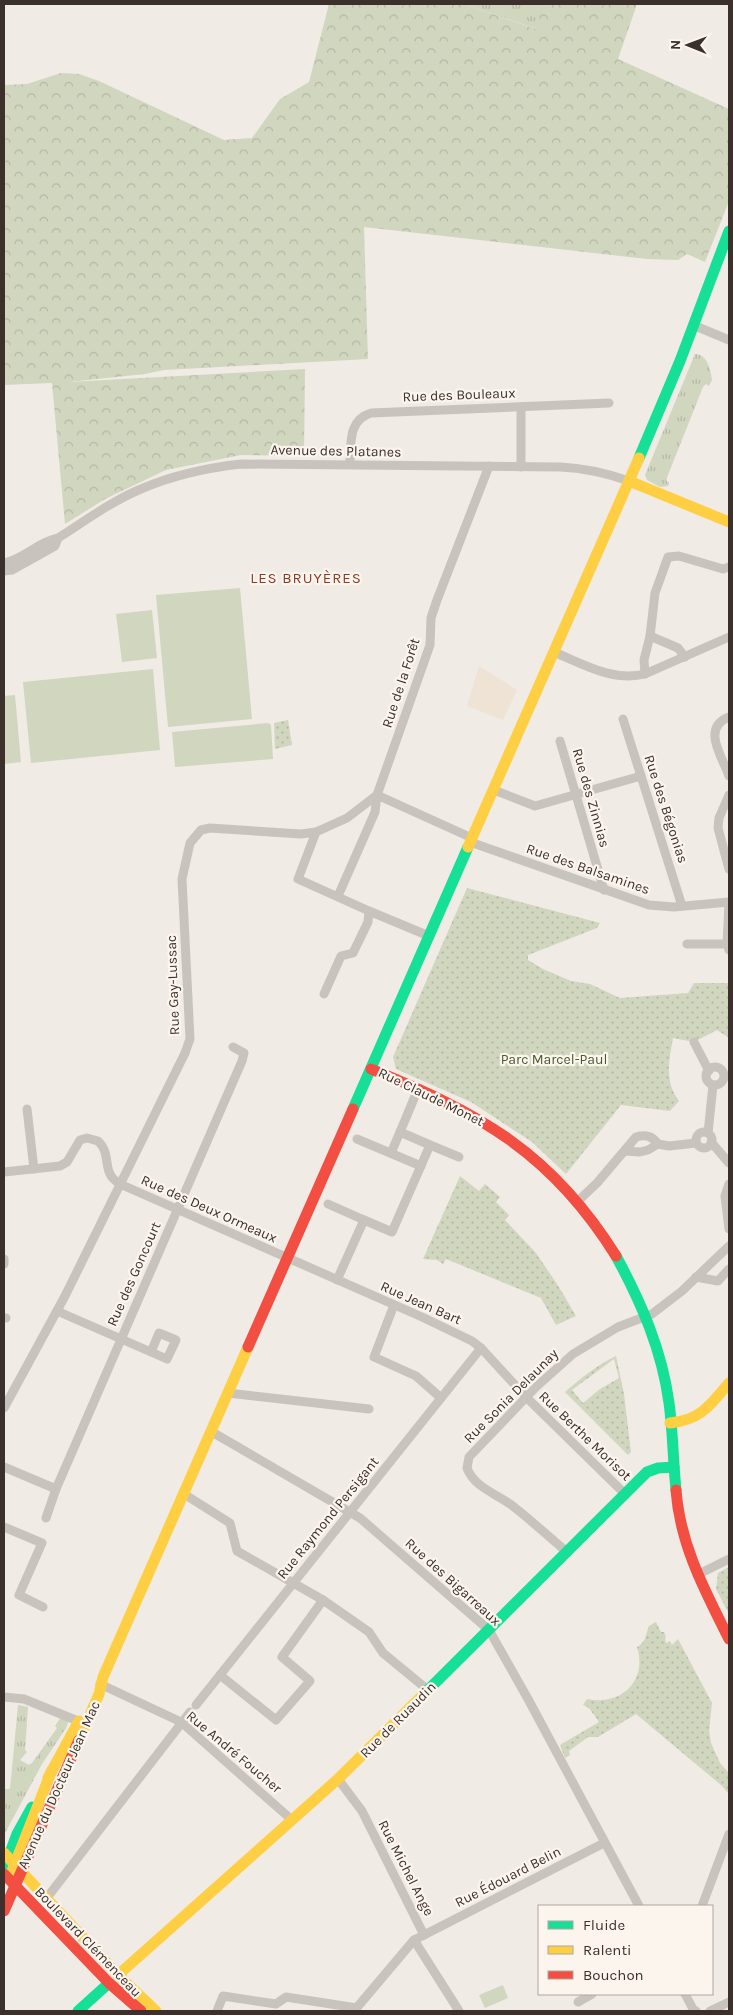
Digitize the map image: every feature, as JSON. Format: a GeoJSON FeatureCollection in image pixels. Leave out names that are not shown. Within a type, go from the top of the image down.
{"type":"FeatureCollection","features":[{"type":"Feature","properties":{"kind":"main road"},"geometry":{"type":"LineString","coordinates":[[100,1684],[629,481],[693,326],[729,231]]}},
{"type":"Feature","properties":{"kind":"main road"},"geometry":{"type":"LineString","coordinates":[[629,481],[729,522]]}},
{"type":"Feature","properties":{"kind":"main road","name":"Rue Claude Monet"},"geometry":{"type":"LineString","coordinates":[[371,1069],[462,1110],[513,1141],[547,1169],[578,1201],[614,1253],[652,1331],[665,1383],[680,1524],[688,1552],[697,1575],[729,1639]]}},
{"type":"Feature","properties":{"kind":"main road"},"geometry":{"type":"LineString","coordinates":[[670,1423],[684,1423],[695,1419],[729,1383]]}},
{"type":"Feature","properties":{"kind":"main road","name":"Rue de Ruaudin"},"geometry":{"type":"LineString","coordinates":[[78,2011],[338,1778],[647,1472],[658,1468],[674,1467]]}},
{"type":"Feature","properties":{"kind":"main road","name":"Avenue du Docteur Jean Mac"},"geometry":{"type":"LineString","coordinates":[[4,1911],[9,1868],[52,1770],[92,1693],[100,1684]]}},
{"type":"Feature","properties":{"kind":"main road","name":"Avenue du Docteur Jean Mac"},"geometry":{"type":"LineString","coordinates":[[9,1868],[99,1694],[100,1684]]}},
{"type":"Feature","properties":{"kind":"main road"},"geometry":{"type":"LineString","coordinates":[[4,1891],[9,1868]]}},
{"type":"Feature","properties":{"kind":"main road","name":"Boulevard Clémenceau"},"geometry":{"type":"LineString","coordinates":[[9,1868],[46,1899],[142,2011]]}},
{"type":"Feature","properties":{"kind":"main road","name":"Boulevard Clémenceau"},"geometry":{"type":"LineString","coordinates":[[9,1868],[114,1979],[156,2011]]}},
{"type":"Feature","properties":{"kind":"street"},"geometry":{"type":"LineString","coordinates":[[693,326],[729,340]]}},
{"type":"Feature","properties":{"kind":"street","name":"Rue des Bouleaux"},"geometry":{"type":"LineString","coordinates":[[350,464],[353,427],[364,415],[372,413],[609,403]]}},
{"type":"Feature","properties":{"kind":"street"},"geometry":{"type":"LineString","coordinates":[[521,407],[521,466]]}},
{"type":"Feature","properties":{"kind":"street","name":"Avenue des Platanes"},"geometry":{"type":"LineString","coordinates":[[4,563],[27,554],[49,540],[58,538],[132,493],[178,475],[241,464],[581,468],[629,481]]}},
{"type":"Feature","properties":{"kind":"street","name":"Rue de la Forêt"},"geometry":{"type":"LineString","coordinates":[[338,896],[375,812],[377,795],[430,645],[431,618],[489,466]]}},
{"type":"Feature","properties":{"kind":"street","name":"Avenue des Platanes"},"geometry":{"type":"LineString","coordinates":[[4,571],[12,570],[55,546],[58,538]]}},
{"type":"Feature","properties":{"kind":"street"},"geometry":{"type":"LineString","coordinates":[[645,674],[644,660],[650,636],[655,593],[668,557],[679,556],[723,569],[729,568]]}},
{"type":"Feature","properties":{"kind":"street"},"geometry":{"type":"LineString","coordinates":[[650,636],[678,648],[685,657]]}},
{"type":"Feature","properties":{"kind":"street"},"geometry":{"type":"LineString","coordinates":[[554,652],[612,676],[633,677],[645,674],[729,637]]}},
{"type":"Feature","properties":{"kind":"street"},"geometry":{"type":"LineString","coordinates":[[729,717],[720,720],[715,728],[714,736],[729,776]]}},
{"type":"Feature","properties":{"kind":"street","name":"Rue des Bégonias"},"geometry":{"type":"LineString","coordinates":[[623,719],[682,906]]}},
{"type":"Feature","properties":{"kind":"street","name":"Rue des Zinnias"},"geometry":{"type":"LineString","coordinates":[[560,741],[604,890]]}},
{"type":"Feature","properties":{"kind":"street"},"geometry":{"type":"LineString","coordinates":[[494,790],[534,806],[641,776]]}},
{"type":"Feature","properties":{"kind":"street","name":"Rue Gay-Lussac"},"geometry":{"type":"LineString","coordinates":[[4,1408],[57,1311],[185,1053],[190,1039],[182,879],[190,843],[201,830],[210,828],[301,834],[316,832],[347,818],[377,795]]}},
{"type":"Feature","properties":{"kind":"street","name":"Rue des Balsamines"},"geometry":{"type":"LineString","coordinates":[[377,795],[471,840],[649,905],[667,907],[729,902]]}},
{"type":"Feature","properties":{"kind":"street"},"geometry":{"type":"LineString","coordinates":[[729,795],[718,828],[729,869]]}},
{"type":"Feature","properties":{"kind":"street"},"geometry":{"type":"LineString","coordinates":[[316,832],[298,879],[429,936]]}},
{"type":"Feature","properties":{"kind":"street"},"geometry":{"type":"LineString","coordinates":[[687,944],[728,947],[729,902]]}},
{"type":"Feature","properties":{"kind":"street"},"geometry":{"type":"LineString","coordinates":[[324,994],[341,956],[353,953],[368,922],[369,911]]}},
{"type":"Feature","properties":{"kind":"street"},"geometry":{"type":"LineString","coordinates":[[694,1042],[709,1071]]}},
{"type":"Feature","properties":{"kind":"street","name":"Rue des Goncourt"},"geometry":{"type":"LineString","coordinates":[[46,1518],[56,1489],[242,1060],[244,1053],[233,1047]]}},
{"type":"Feature","properties":{"kind":"street"},"geometry":{"type":"LineString","coordinates":[[713,1085],[719,1084],[726,1078],[718,1068],[712,1068],[707,1078],[713,1085],[708,1133],[711,1137],[711,1142],[729,1163]]}},
{"type":"Feature","properties":{"kind":"street"},"geometry":{"type":"LineString","coordinates":[[391,1153],[418,1089]]}},
{"type":"Feature","properties":{"kind":"street"},"geometry":{"type":"LineString","coordinates":[[27,1109],[34,1169]]}},
{"type":"Feature","properties":{"kind":"street"},"geometry":{"type":"LineString","coordinates":[[400,1132],[459,1157]]}},
{"type":"Feature","properties":{"kind":"street"},"geometry":{"type":"LineString","coordinates":[[696,1144],[698,1134],[702,1132],[708,1133]]}},
{"type":"Feature","properties":{"kind":"street"},"geometry":{"type":"LineString","coordinates":[[578,1201],[636,1137],[641,1135],[654,1138],[658,1144]]}},
{"type":"Feature","properties":{"kind":"street"},"geometry":{"type":"LineString","coordinates":[[4,1172],[60,1166],[67,1162],[80,1140],[91,1138],[102,1145],[108,1174],[112,1180],[120,1184]]}},
{"type":"Feature","properties":{"kind":"street"},"geometry":{"type":"LineString","coordinates":[[357,1139],[420,1166]]}},
{"type":"Feature","properties":{"kind":"street"},"geometry":{"type":"LineString","coordinates":[[625,1151],[640,1152],[658,1144],[669,1146],[696,1144],[703,1148],[708,1147],[711,1142]]}},
{"type":"Feature","properties":{"kind":"street"},"geometry":{"type":"LineString","coordinates":[[328,1204],[392,1232],[430,1144]]}},
{"type":"Feature","properties":{"kind":"street","name":"Rue des Deux Ormeaux"},"geometry":{"type":"LineString","coordinates":[[120,1184],[287,1259]]}},
{"type":"Feature","properties":{"kind":"street"},"geometry":{"type":"LineString","coordinates":[[729,1184],[724,1196],[728,1209],[729,1229]]}},
{"type":"Feature","properties":{"kind":"street"},"geometry":{"type":"LineString","coordinates":[[337,1280],[364,1220]]}},
{"type":"Feature","properties":{"kind":"street","name":"Rue Sonia Delaunay"},"geometry":{"type":"LineString","coordinates":[[567,1552],[512,1505],[492,1494],[472,1476],[467,1468],[468,1460],[473,1452],[526,1397],[573,1354],[618,1327],[652,1314],[682,1291],[729,1246]]}},
{"type":"Feature","properties":{"kind":"street"},"geometry":{"type":"LineString","coordinates":[[4,1259],[4,1264]]}},
{"type":"Feature","properties":{"kind":"street","name":"Rue Jean Bart"},"geometry":{"type":"LineString","coordinates":[[287,1259],[464,1337],[481,1348],[526,1397]]}},
{"type":"Feature","properties":{"kind":"street"},"geometry":{"type":"LineString","coordinates":[[696,1277],[718,1281],[729,1269]]}},
{"type":"Feature","properties":{"kind":"street"},"geometry":{"type":"LineString","coordinates":[[394,1305],[374,1357],[416,1376],[442,1398]]}},
{"type":"Feature","properties":{"kind":"street"},"geometry":{"type":"LineString","coordinates":[[57,1311],[151,1352]]}},
{"type":"Feature","properties":{"kind":"street","name":"Rue Raymond Persigant"},"geometry":{"type":"LineString","coordinates":[[46,1899],[181,1722],[481,1348]]}},
{"type":"Feature","properties":{"kind":"street"},"geometry":{"type":"LineString","coordinates":[[228,1394],[369,1409]]}},
{"type":"Feature","properties":{"kind":"street","name":"Rue Berthe Morisot"},"geometry":{"type":"LineString","coordinates":[[526,1397],[625,1494]]}},
{"type":"Feature","properties":{"kind":"street","name":"Rue des Bigarreaux"},"geometry":{"type":"LineString","coordinates":[[212,1432],[351,1512],[489,1630],[638,1905]]}},
{"type":"Feature","properties":{"kind":"street"},"geometry":{"type":"LineString","coordinates":[[4,1467],[56,1489]]}},
{"type":"Feature","properties":{"kind":"street"},"geometry":{"type":"LineString","coordinates":[[184,1494],[230,1522],[238,1551],[323,1600],[369,1632],[383,1653],[428,1690]]}},
{"type":"Feature","properties":{"kind":"street"},"geometry":{"type":"LineString","coordinates":[[4,1527],[42,1543],[19,1595],[43,1608]]}},
{"type":"Feature","properties":{"kind":"street"},"geometry":{"type":"LineString","coordinates":[[697,1575],[729,1559]]}},
{"type":"Feature","properties":{"kind":"street"},"geometry":{"type":"LineString","coordinates":[[220,1675],[276,1720],[310,1681],[282,1657],[323,1600]]}},
{"type":"Feature","properties":{"kind":"street","name":"Rue André Foucher"},"geometry":{"type":"LineString","coordinates":[[100,1684],[181,1722],[292,1820]]}},
{"type":"Feature","properties":{"kind":"street"},"geometry":{"type":"LineString","coordinates":[[4,1697],[24,1699],[78,1721]]}},
{"type":"Feature","properties":{"kind":"street","name":"Rue Michel Ange"},"geometry":{"type":"LineString","coordinates":[[338,1778],[362,1812],[424,1935],[414,1940],[356,2010]]}},
{"type":"Feature","properties":{"kind":"street"},"geometry":{"type":"LineString","coordinates":[[702,1905],[729,1834]]}},
{"type":"Feature","properties":{"kind":"street","name":"Rue Édouard Belin"},"geometry":{"type":"LineString","coordinates":[[424,1935],[604,1843]]}},
{"type":"Feature","properties":{"kind":"street"},"geometry":{"type":"LineString","coordinates":[[414,1940],[459,2011]]}},
{"type":"Feature","properties":{"kind":"street"},"geometry":{"type":"LineString","coordinates":[[578,2002],[590,1995]]}},
{"type":"Feature","properties":{"kind":"street"},"geometry":{"type":"LineString","coordinates":[[686,1995],[696,2011]]}},
{"type":"Feature","properties":{"kind":"street"},"geometry":{"type":"LineString","coordinates":[[217,2011],[223,1996],[276,2004],[286,1997],[356,2010]]}},
{"type":"Feature","properties":{"kind":"street"},"geometry":{"type":"LineString","coordinates":[[710,2011],[729,2002]]}},
{"type":"Feature","properties":{"kind":"green space"},"geometry":{"type":"Polygon","coordinates":[[[329,4],[464,4],[536,29],[539,4],[637,4],[618,59],[729,109],[729,201],[705,262],[687,254],[678,260],[647,259],[364,227],[368,359],[164,370],[145,374],[69,382],[305,369],[304,456],[241,455],[166,470],[105,499],[65,524],[52,383],[4,385],[4,85],[27,84],[61,73],[79,74],[99,81],[224,140],[252,138],[280,99],[309,82],[329,4]]]}},
{"type":"Feature","properties":{"kind":"green space"},"geometry":{"type":"Polygon","coordinates":[[[464,4],[539,4],[537,29],[464,4]]]}},
{"type":"Feature","properties":{"kind":"green space"},"geometry":{"type":"Polygon","coordinates":[[[695,354],[703,357],[705,360],[712,380],[709,386],[706,384],[703,387],[666,480],[669,483],[668,486],[660,487],[647,480],[645,475],[695,354]]]}},
{"type":"Feature","properties":{"kind":"green space"},"geometry":{"type":"Polygon","coordinates":[[[240,588],[252,719],[168,727],[156,595],[240,588]]]}},
{"type":"Feature","properties":{"kind":"green space"},"geometry":{"type":"Polygon","coordinates":[[[152,610],[157,658],[122,662],[116,614],[152,610]]]}},
{"type":"Feature","properties":{"kind":"green space"},"geometry":{"type":"Polygon","coordinates":[[[153,669],[160,750],[31,763],[23,682],[153,669]]]}},
{"type":"Feature","properties":{"kind":"green space"},"geometry":{"type":"Polygon","coordinates":[[[15,695],[21,762],[4,764],[4,696],[15,695]]]}},
{"type":"Feature","properties":{"kind":"green space"},"geometry":{"type":"Polygon","coordinates":[[[288,720],[292,745],[275,749],[274,723],[288,720]]]}},
{"type":"Feature","properties":{"kind":"green space"},"geometry":{"type":"Polygon","coordinates":[[[268,723],[271,725],[273,759],[175,767],[172,732],[268,723]]]}},
{"type":"Feature","properties":{"kind":"green space","name":"Parc Marcel-Paul"},"geometry":{"type":"Polygon","coordinates":[[[467,888],[600,923],[597,928],[528,955],[528,960],[543,969],[571,981],[590,984],[620,998],[688,993],[694,983],[729,983],[729,1038],[717,1030],[694,1042],[673,1038],[669,1078],[679,1101],[670,1111],[621,1105],[566,1174],[532,1142],[471,1102],[396,1069],[393,1057],[467,888]]]}},
{"type":"Feature","properties":{"kind":"green space"},"geometry":{"type":"Polygon","coordinates":[[[460,1176],[479,1191],[485,1184],[500,1197],[496,1202],[509,1215],[505,1220],[536,1253],[576,1316],[556,1325],[541,1298],[446,1259],[443,1264],[437,1260],[423,1259],[460,1176]]]}},
{"type":"Feature","properties":{"kind":"green space"},"geometry":{"type":"Polygon","coordinates":[[[616,1356],[624,1394],[631,1452],[628,1455],[565,1392],[589,1372],[616,1356]],[[614,1359],[572,1390],[583,1403],[600,1389],[619,1378],[614,1359]]]}},
{"type":"Feature","properties":{"kind":"green space"},"geometry":{"type":"Polygon","coordinates":[[[729,1567],[729,1614],[716,1589],[718,1573],[729,1567]]]}},
{"type":"Feature","properties":{"kind":"green space"},"geometry":{"type":"Polygon","coordinates":[[[656,1622],[661,1632],[664,1632],[666,1643],[670,1641],[672,1645],[678,1639],[712,1703],[709,1731],[711,1743],[720,1763],[729,1773],[729,1794],[721,1785],[636,1714],[598,1737],[588,1737],[569,1751],[570,1755],[565,1758],[560,1745],[599,1722],[589,1708],[583,1705],[587,1699],[610,1699],[620,1695],[635,1681],[639,1660],[637,1647],[644,1641],[649,1626],[656,1622]]]}},
{"type":"Feature","properties":{"kind":"green space"},"geometry":{"type":"Polygon","coordinates":[[[18,1705],[28,1707],[25,1750],[27,1752],[20,1760],[29,1765],[57,1728],[55,1726],[61,1717],[69,1720],[66,1728],[42,1764],[4,1835],[4,1789],[10,1789],[18,1705]]]}},
{"type":"Feature","properties":{"kind":"green space"},"geometry":{"type":"Polygon","coordinates":[[[503,1985],[508,1998],[485,2008],[479,1995],[503,1985]]]}},
{"type":"Feature","properties":{"kind":"shaded area"},"geometry":{"type":"Polygon","coordinates":[[[479,666],[517,690],[503,720],[467,706],[479,666]]]}},
{"type":"Feature","properties":{"kind":"traffic: fast"},"geometry":{"type":"LineString","coordinates":[[639,458],[680,361],[729,231]]}},
{"type":"Feature","properties":{"kind":"traffic: fast"},"geometry":{"type":"LineString","coordinates":[[353,1109],[468,847]]}},
{"type":"Feature","properties":{"kind":"traffic: fast"},"geometry":{"type":"LineString","coordinates":[[616,1256],[642,1309],[656,1345],[666,1383],[676,1490]]}},
{"type":"Feature","properties":{"kind":"traffic: fast"},"geometry":{"type":"LineString","coordinates":[[426,1692],[647,1472],[658,1468],[674,1467]]}},
{"type":"Feature","properties":{"kind":"traffic: fast"},"geometry":{"type":"LineString","coordinates":[[4,1869],[17,1834],[32,1807]]}},
{"type":"Feature","properties":{"kind":"traffic: fast"},"geometry":{"type":"LineString","coordinates":[[78,2011],[109,1983]]}},
{"type":"Feature","properties":{"kind":"traffic: slow"},"geometry":{"type":"LineString","coordinates":[[468,847],[639,458]]}},
{"type":"Feature","properties":{"kind":"traffic: slow"},"geometry":{"type":"LineString","coordinates":[[629,481],[729,522]]}},
{"type":"Feature","properties":{"kind":"traffic: slow"},"geometry":{"type":"LineString","coordinates":[[79,1740],[99,1694],[103,1677],[248,1347]]}},
{"type":"Feature","properties":{"kind":"traffic: slow"},"geometry":{"type":"LineString","coordinates":[[670,1423],[690,1419],[697,1415],[710,1405],[729,1383]]}},
{"type":"Feature","properties":{"kind":"traffic: slow"},"geometry":{"type":"LineString","coordinates":[[118,1975],[338,1779],[426,1692]]}},
{"type":"Feature","properties":{"kind":"traffic: slow"},"geometry":{"type":"LineString","coordinates":[[48,1778],[79,1721]]}},
{"type":"Feature","properties":{"kind":"traffic: slow"},"geometry":{"type":"LineString","coordinates":[[12,1871],[52,1770]]}},
{"type":"Feature","properties":{"kind":"traffic: slow"},"geometry":{"type":"LineString","coordinates":[[4,1853],[118,1975],[156,2011]]}},
{"type":"Feature","properties":{"kind":"traffic: jam"},"geometry":{"type":"LineString","coordinates":[[371,1069],[446,1102],[480,1120],[510,1140],[539,1163],[566,1190],[592,1220],[616,1256]]}},
{"type":"Feature","properties":{"kind":"traffic: jam"},"geometry":{"type":"LineString","coordinates":[[248,1347],[353,1109]]}},
{"type":"Feature","properties":{"kind":"traffic: jam"},"geometry":{"type":"LineString","coordinates":[[676,1490],[678,1510],[688,1549],[729,1639]]}},
{"type":"Feature","properties":{"kind":"traffic: jam"},"geometry":{"type":"LineString","coordinates":[[4,1911],[79,1740]]}},
{"type":"Feature","properties":{"kind":"traffic: jam"},"geometry":{"type":"LineString","coordinates":[[4,1874],[109,1983],[141,2011]]}},
{"type":"Feature","properties":{"kind":"district","name":"LES BRUYÈRES"},"geometry":{"type":"Point","coordinates":[306,578]}}]}
